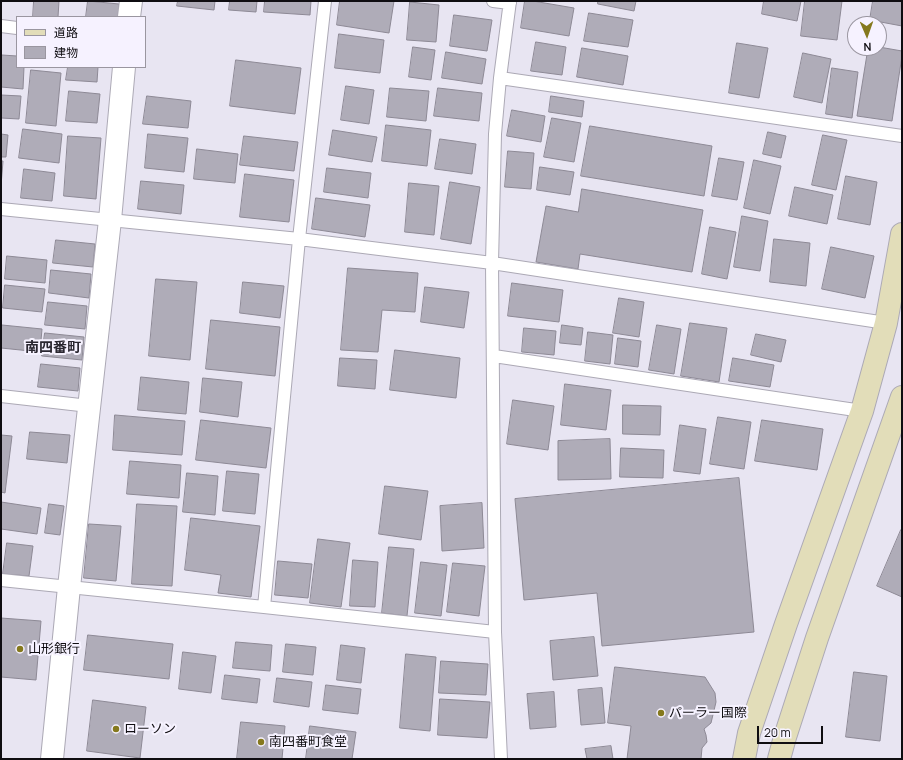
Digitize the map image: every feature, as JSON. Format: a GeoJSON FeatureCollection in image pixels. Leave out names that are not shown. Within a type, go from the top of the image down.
{"type":"FeatureCollection","features":[{"type":"Feature","properties":{"kind":"street"},"geometry":{"type":"LineString","coordinates":[[129,16],[131,1]]}},
{"type":"Feature","properties":{"kind":"street"},"geometry":{"type":"LineString","coordinates":[[52,759],[69,587],[110,220],[124,68]]}},
{"type":"Feature","properties":{"kind":"street"},"geometry":{"type":"LineString","coordinates":[[744,759],[749,734],[862,411],[886,323],[902,234]]}},
{"type":"Feature","properties":{"kind":"street"},"geometry":{"type":"LineString","coordinates":[[779,759],[817,638],[902,397]]}},
{"type":"Feature","properties":{"kind":"lane"},"geometry":{"type":"LineString","coordinates":[[264,607],[299,238],[325,1]]}},
{"type":"Feature","properties":{"kind":"lane"},"geometry":{"type":"LineString","coordinates":[[494,1],[510,2],[500,78],[495,134],[492,263],[494,356],[495,632],[501,759]]}},
{"type":"Feature","properties":{"kind":"lane"},"geometry":{"type":"LineString","coordinates":[[1,26],[16,28]]}},
{"type":"Feature","properties":{"kind":"lane"},"geometry":{"type":"LineString","coordinates":[[500,78],[902,136]]}},
{"type":"Feature","properties":{"kind":"lane"},"geometry":{"type":"LineString","coordinates":[[1,209],[299,238],[492,263],[886,323]]}},
{"type":"Feature","properties":{"kind":"lane"},"geometry":{"type":"LineString","coordinates":[[494,356],[862,411]]}},
{"type":"Feature","properties":{"kind":"lane"},"geometry":{"type":"LineString","coordinates":[[1,396],[89,406]]}},
{"type":"Feature","properties":{"kind":"lane"},"geometry":{"type":"LineString","coordinates":[[1,580],[495,632]]}},
{"type":"Feature","properties":{"kind":"building"},"geometry":{"type":"Polygon","coordinates":[[[34,1],[59,1],[58,16],[33,16],[34,1]]]}},
{"type":"Feature","properties":{"kind":"building"},"geometry":{"type":"Polygon","coordinates":[[[88,1],[119,4],[118,16],[86,16],[88,1]]]}},
{"type":"Feature","properties":{"kind":"building"},"geometry":{"type":"Polygon","coordinates":[[[178,1],[215,1],[214,10],[177,6],[178,1]]]}},
{"type":"Feature","properties":{"kind":"building"},"geometry":{"type":"Polygon","coordinates":[[[230,1],[257,1],[256,12],[229,10],[230,1]]]}},
{"type":"Feature","properties":{"kind":"building"},"geometry":{"type":"Polygon","coordinates":[[[265,1],[311,1],[310,15],[264,12],[265,1]]]}},
{"type":"Feature","properties":{"kind":"building"},"geometry":{"type":"Polygon","coordinates":[[[340,1],[394,1],[389,33],[337,25],[340,1]]]}},
{"type":"Feature","properties":{"kind":"building"},"geometry":{"type":"Polygon","coordinates":[[[525,1],[574,8],[569,36],[521,28],[525,1]]]}},
{"type":"Feature","properties":{"kind":"building"},"geometry":{"type":"Polygon","coordinates":[[[598,1],[636,1],[634,11],[598,4],[598,1]]]}},
{"type":"Feature","properties":{"kind":"building"},"geometry":{"type":"Polygon","coordinates":[[[764,1],[801,1],[797,21],[762,14],[764,1]]]}},
{"type":"Feature","properties":{"kind":"building"},"geometry":{"type":"Polygon","coordinates":[[[805,1],[842,1],[837,40],[801,36],[805,1]]]}},
{"type":"Feature","properties":{"kind":"building"},"geometry":{"type":"Polygon","coordinates":[[[873,1],[902,1],[902,26],[887,23],[887,16],[871,16],[873,1]]]}},
{"type":"Feature","properties":{"kind":"building"},"geometry":{"type":"Polygon","coordinates":[[[410,2],[439,5],[436,42],[407,40],[410,2]]]}},
{"type":"Feature","properties":{"kind":"building"},"geometry":{"type":"Polygon","coordinates":[[[589,13],[633,20],[628,47],[584,41],[589,13]]]}},
{"type":"Feature","properties":{"kind":"building"},"geometry":{"type":"Polygon","coordinates":[[[454,15],[492,20],[487,51],[450,46],[454,15]]]}},
{"type":"Feature","properties":{"kind":"building"},"geometry":{"type":"Polygon","coordinates":[[[339,34],[384,40],[380,73],[335,68],[339,34]]]}},
{"type":"Feature","properties":{"kind":"building"},"geometry":{"type":"Polygon","coordinates":[[[536,42],[566,47],[562,75],[531,71],[536,42]]]}},
{"type":"Feature","properties":{"kind":"building"},"geometry":{"type":"Polygon","coordinates":[[[737,43],[768,48],[759,98],[729,93],[737,43]]]}},
{"type":"Feature","properties":{"kind":"building"},"geometry":{"type":"Polygon","coordinates":[[[413,47],[435,50],[431,80],[409,77],[413,47]]]}},
{"type":"Feature","properties":{"kind":"building"},"geometry":{"type":"Polygon","coordinates":[[[582,48],[628,56],[623,85],[577,77],[582,48]]]}},
{"type":"Feature","properties":{"kind":"building"},"geometry":{"type":"Polygon","coordinates":[[[887,48],[902,51],[892,121],[857,116],[867,56],[887,56],[887,48]]]}},
{"type":"Feature","properties":{"kind":"building"},"geometry":{"type":"Polygon","coordinates":[[[446,52],[486,59],[482,84],[442,78],[446,52]]]}},
{"type":"Feature","properties":{"kind":"building"},"geometry":{"type":"Polygon","coordinates":[[[803,53],[831,59],[822,103],[794,97],[803,53]]]}},
{"type":"Feature","properties":{"kind":"building"},"geometry":{"type":"Polygon","coordinates":[[[2,55],[16,56],[16,68],[24,68],[23,89],[1,87],[2,55]]]}},
{"type":"Feature","properties":{"kind":"building"},"geometry":{"type":"Polygon","coordinates":[[[236,60],[301,68],[295,114],[230,106],[236,60]]]}},
{"type":"Feature","properties":{"kind":"building"},"geometry":{"type":"Polygon","coordinates":[[[68,68],[98,68],[97,82],[66,80],[68,68]]]}},
{"type":"Feature","properties":{"kind":"building"},"geometry":{"type":"Polygon","coordinates":[[[832,68],[858,72],[852,118],[826,114],[832,68]]]}},
{"type":"Feature","properties":{"kind":"building"},"geometry":{"type":"Polygon","coordinates":[[[31,70],[61,73],[56,126],[26,123],[31,70]]]}},
{"type":"Feature","properties":{"kind":"building"},"geometry":{"type":"Polygon","coordinates":[[[346,86],[374,90],[369,124],[341,120],[346,86]]]}},
{"type":"Feature","properties":{"kind":"building"},"geometry":{"type":"Polygon","coordinates":[[[390,88],[429,91],[426,121],[387,117],[390,88]]]}},
{"type":"Feature","properties":{"kind":"building"},"geometry":{"type":"Polygon","coordinates":[[[438,88],[482,93],[479,121],[434,116],[438,88]]]}},
{"type":"Feature","properties":{"kind":"building"},"geometry":{"type":"Polygon","coordinates":[[[69,91],[100,94],[97,123],[66,121],[69,91]]]}},
{"type":"Feature","properties":{"kind":"building"},"geometry":{"type":"Polygon","coordinates":[[[1,95],[21,96],[19,119],[1,118],[1,95]]]}},
{"type":"Feature","properties":{"kind":"building"},"geometry":{"type":"Polygon","coordinates":[[[147,96],[191,101],[188,128],[143,124],[147,96]]]}},
{"type":"Feature","properties":{"kind":"building"},"geometry":{"type":"Polygon","coordinates":[[[551,96],[584,101],[582,117],[549,112],[551,96]]]}},
{"type":"Feature","properties":{"kind":"building"},"geometry":{"type":"Polygon","coordinates":[[[512,110],[545,116],[541,142],[507,136],[512,110]]]}},
{"type":"Feature","properties":{"kind":"building"},"geometry":{"type":"Polygon","coordinates":[[[552,118],[581,123],[574,162],[544,157],[552,118]]]}},
{"type":"Feature","properties":{"kind":"building"},"geometry":{"type":"Polygon","coordinates":[[[386,125],[431,130],[427,166],[382,161],[386,125]]]}},
{"type":"Feature","properties":{"kind":"building"},"geometry":{"type":"Polygon","coordinates":[[[590,126],[712,146],[704,196],[581,176],[590,126]]]}},
{"type":"Feature","properties":{"kind":"building"},"geometry":{"type":"Polygon","coordinates":[[[23,129],[62,134],[59,163],[19,158],[23,129]]]}},
{"type":"Feature","properties":{"kind":"building"},"geometry":{"type":"Polygon","coordinates":[[[333,130],[377,137],[372,162],[329,155],[333,130]]]}},
{"type":"Feature","properties":{"kind":"building"},"geometry":{"type":"Polygon","coordinates":[[[768,132],[786,136],[781,158],[763,154],[768,132]]]}},
{"type":"Feature","properties":{"kind":"building"},"geometry":{"type":"Polygon","coordinates":[[[1,134],[8,135],[6,157],[1,157],[1,134]]]}},
{"type":"Feature","properties":{"kind":"building"},"geometry":{"type":"Polygon","coordinates":[[[148,134],[188,138],[184,172],[145,168],[148,134]]]}},
{"type":"Feature","properties":{"kind":"building"},"geometry":{"type":"Polygon","coordinates":[[[823,135],[847,140],[836,190],[812,185],[823,135]]]}},
{"type":"Feature","properties":{"kind":"building"},"geometry":{"type":"Polygon","coordinates":[[[68,136],[101,138],[96,199],[64,196],[68,136]]]}},
{"type":"Feature","properties":{"kind":"building"},"geometry":{"type":"Polygon","coordinates":[[[244,136],[298,142],[294,171],[240,165],[244,136]]]}},
{"type":"Feature","properties":{"kind":"building"},"geometry":{"type":"Polygon","coordinates":[[[440,139],[476,144],[472,174],[435,169],[440,139]]]}},
{"type":"Feature","properties":{"kind":"building"},"geometry":{"type":"Polygon","coordinates":[[[197,149],[238,154],[235,183],[194,179],[197,149]]]}},
{"type":"Feature","properties":{"kind":"building"},"geometry":{"type":"Polygon","coordinates":[[[508,151],[534,153],[531,189],[505,187],[508,151]]]}},
{"type":"Feature","properties":{"kind":"building"},"geometry":{"type":"Polygon","coordinates":[[[719,158],[744,162],[737,200],[712,196],[719,158]]]}},
{"type":"Feature","properties":{"kind":"building"},"geometry":{"type":"Polygon","coordinates":[[[754,160],[781,166],[770,214],[744,208],[754,160]]]}},
{"type":"Feature","properties":{"kind":"building"},"geometry":{"type":"Polygon","coordinates":[[[1,161],[3,161],[1,186],[1,161]]]}},
{"type":"Feature","properties":{"kind":"building"},"geometry":{"type":"Polygon","coordinates":[[[540,167],[574,172],[570,195],[537,190],[540,167]]]}},
{"type":"Feature","properties":{"kind":"building"},"geometry":{"type":"Polygon","coordinates":[[[327,168],[371,173],[368,198],[324,192],[327,168]]]}},
{"type":"Feature","properties":{"kind":"building"},"geometry":{"type":"Polygon","coordinates":[[[24,169],[55,173],[52,201],[21,198],[24,169]]]}},
{"type":"Feature","properties":{"kind":"building"},"geometry":{"type":"Polygon","coordinates":[[[245,174],[294,180],[289,222],[240,217],[245,174]]]}},
{"type":"Feature","properties":{"kind":"building"},"geometry":{"type":"Polygon","coordinates":[[[846,176],[877,182],[870,225],[838,219],[846,176]]]}},
{"type":"Feature","properties":{"kind":"building"},"geometry":{"type":"Polygon","coordinates":[[[141,181],[184,185],[181,214],[138,209],[141,181]]]}},
{"type":"Feature","properties":{"kind":"building"},"geometry":{"type":"Polygon","coordinates":[[[450,182],[480,187],[471,244],[441,239],[450,182]]]}},
{"type":"Feature","properties":{"kind":"building"},"geometry":{"type":"Polygon","coordinates":[[[409,183],[439,186],[434,235],[405,232],[409,183]]]}},
{"type":"Feature","properties":{"kind":"building"},"geometry":{"type":"Polygon","coordinates":[[[795,187],[833,195],[827,224],[789,216],[795,187]]]}},
{"type":"Feature","properties":{"kind":"building"},"geometry":{"type":"Polygon","coordinates":[[[582,189],[703,210],[692,272],[580,254],[578,269],[536,262],[546,206],[578,212],[582,189]]]}},
{"type":"Feature","properties":{"kind":"building"},"geometry":{"type":"Polygon","coordinates":[[[316,198],[370,205],[365,237],[312,229],[316,198]]]}},
{"type":"Feature","properties":{"kind":"building"},"geometry":{"type":"Polygon","coordinates":[[[742,216],[768,221],[760,271],[734,267],[742,216]]]}},
{"type":"Feature","properties":{"kind":"building"},"geometry":{"type":"Polygon","coordinates":[[[710,227],[736,232],[727,279],[702,274],[710,227]]]}},
{"type":"Feature","properties":{"kind":"building"},"geometry":{"type":"Polygon","coordinates":[[[774,239],[810,243],[806,286],[770,282],[774,239]]]}},
{"type":"Feature","properties":{"kind":"building"},"geometry":{"type":"Polygon","coordinates":[[[56,240],[95,244],[93,267],[53,263],[56,240]]]}},
{"type":"Feature","properties":{"kind":"building"},"geometry":{"type":"Polygon","coordinates":[[[831,247],[874,256],[865,298],[822,289],[831,247]]]}},
{"type":"Feature","properties":{"kind":"building"},"geometry":{"type":"Polygon","coordinates":[[[7,256],[47,260],[45,283],[5,279],[7,256]]]}},
{"type":"Feature","properties":{"kind":"building"},"geometry":{"type":"Polygon","coordinates":[[[348,268],[418,273],[415,312],[382,310],[378,352],[341,350],[348,268]]]}},
{"type":"Feature","properties":{"kind":"building"},"geometry":{"type":"Polygon","coordinates":[[[51,270],[91,274],[89,298],[49,293],[51,270]]]}},
{"type":"Feature","properties":{"kind":"building"},"geometry":{"type":"Polygon","coordinates":[[[156,279],[197,282],[190,360],[149,356],[156,279]]]}},
{"type":"Feature","properties":{"kind":"building"},"geometry":{"type":"Polygon","coordinates":[[[243,282],[284,286],[280,318],[240,313],[243,282]]]}},
{"type":"Feature","properties":{"kind":"building"},"geometry":{"type":"Polygon","coordinates":[[[512,283],[563,290],[559,322],[508,316],[512,283]]]}},
{"type":"Feature","properties":{"kind":"building"},"geometry":{"type":"Polygon","coordinates":[[[5,285],[45,289],[42,312],[3,308],[5,285]]]}},
{"type":"Feature","properties":{"kind":"building"},"geometry":{"type":"Polygon","coordinates":[[[425,287],[469,292],[464,328],[421,322],[425,287]]]}},
{"type":"Feature","properties":{"kind":"building"},"geometry":{"type":"Polygon","coordinates":[[[619,298],[644,302],[639,337],[613,333],[619,298]]]}},
{"type":"Feature","properties":{"kind":"building"},"geometry":{"type":"Polygon","coordinates":[[[48,302],[87,306],[85,329],[45,325],[48,302]]]}},
{"type":"Feature","properties":{"kind":"building"},"geometry":{"type":"Polygon","coordinates":[[[211,320],[280,327],[275,376],[206,369],[211,320]]]}},
{"type":"Feature","properties":{"kind":"building"},"geometry":{"type":"Polygon","coordinates":[[[690,323],[727,328],[719,382],[681,376],[690,323]]]}},
{"type":"Feature","properties":{"kind":"building"},"geometry":{"type":"Polygon","coordinates":[[[2,325],[42,329],[40,352],[1,348],[2,325]]]}},
{"type":"Feature","properties":{"kind":"building"},"geometry":{"type":"Polygon","coordinates":[[[562,325],[583,328],[581,345],[560,343],[562,325]]]}},
{"type":"Feature","properties":{"kind":"building"},"geometry":{"type":"Polygon","coordinates":[[[657,325],[681,329],[674,374],[649,370],[657,325]]]}},
{"type":"Feature","properties":{"kind":"building"},"geometry":{"type":"Polygon","coordinates":[[[524,328],[556,331],[554,355],[522,352],[524,328]]]}},
{"type":"Feature","properties":{"kind":"building"},"geometry":{"type":"Polygon","coordinates":[[[588,332],[613,335],[610,364],[585,361],[588,332]]]}},
{"type":"Feature","properties":{"kind":"building"},"geometry":{"type":"Polygon","coordinates":[[[45,333],[84,337],[82,360],[42,356],[45,333]]]}},
{"type":"Feature","properties":{"kind":"building"},"geometry":{"type":"Polygon","coordinates":[[[756,334],[786,340],[781,362],[751,355],[756,334]]]}},
{"type":"Feature","properties":{"kind":"building"},"geometry":{"type":"Polygon","coordinates":[[[618,338],[641,341],[638,367],[615,364],[618,338]]]}},
{"type":"Feature","properties":{"kind":"building"},"geometry":{"type":"Polygon","coordinates":[[[395,350],[460,358],[456,398],[390,390],[395,350]]]}},
{"type":"Feature","properties":{"kind":"building"},"geometry":{"type":"Polygon","coordinates":[[[340,358],[377,360],[375,389],[338,386],[340,358]]]}},
{"type":"Feature","properties":{"kind":"building"},"geometry":{"type":"Polygon","coordinates":[[[733,358],[774,365],[770,387],[729,381],[733,358]]]}},
{"type":"Feature","properties":{"kind":"building"},"geometry":{"type":"Polygon","coordinates":[[[41,364],[80,368],[78,391],[38,387],[41,364]]]}},
{"type":"Feature","properties":{"kind":"building"},"geometry":{"type":"Polygon","coordinates":[[[141,377],[189,382],[186,414],[138,410],[141,377]]]}},
{"type":"Feature","properties":{"kind":"building"},"geometry":{"type":"Polygon","coordinates":[[[203,378],[242,382],[238,417],[200,412],[203,378]]]}},
{"type":"Feature","properties":{"kind":"building"},"geometry":{"type":"Polygon","coordinates":[[[565,384],[611,390],[606,430],[561,425],[565,384]]]}},
{"type":"Feature","properties":{"kind":"building"},"geometry":{"type":"Polygon","coordinates":[[[513,400],[554,406],[548,450],[507,444],[513,400]]]}},
{"type":"Feature","properties":{"kind":"building"},"geometry":{"type":"Polygon","coordinates":[[[623,405],[661,406],[660,435],[623,434],[623,405]]]}},
{"type":"Feature","properties":{"kind":"building"},"geometry":{"type":"Polygon","coordinates":[[[115,415],[185,421],[182,455],[113,450],[115,415]]]}},
{"type":"Feature","properties":{"kind":"building"},"geometry":{"type":"Polygon","coordinates":[[[718,417],[751,422],[744,469],[710,464],[718,417]]]}},
{"type":"Feature","properties":{"kind":"building"},"geometry":{"type":"Polygon","coordinates":[[[201,420],[271,428],[266,468],[196,460],[201,420]]]}},
{"type":"Feature","properties":{"kind":"building"},"geometry":{"type":"Polygon","coordinates":[[[762,420],[823,429],[817,470],[755,461],[762,420]]]}},
{"type":"Feature","properties":{"kind":"building"},"geometry":{"type":"Polygon","coordinates":[[[680,425],[706,429],[700,474],[674,471],[680,425]]]}},
{"type":"Feature","properties":{"kind":"building"},"geometry":{"type":"Polygon","coordinates":[[[30,432],[70,435],[67,463],[27,459],[30,432]]]}},
{"type":"Feature","properties":{"kind":"building"},"geometry":{"type":"Polygon","coordinates":[[[1,435],[12,436],[5,493],[1,492],[1,435]]]}},
{"type":"Feature","properties":{"kind":"building"},"geometry":{"type":"Polygon","coordinates":[[[610,439],[611,479],[558,480],[558,441],[610,439]]]}},
{"type":"Feature","properties":{"kind":"building"},"geometry":{"type":"Polygon","coordinates":[[[621,448],[664,450],[663,478],[620,477],[621,448]]]}},
{"type":"Feature","properties":{"kind":"building"},"geometry":{"type":"Polygon","coordinates":[[[130,461],[181,465],[179,498],[127,494],[130,461]]]}},
{"type":"Feature","properties":{"kind":"building"},"geometry":{"type":"Polygon","coordinates":[[[227,471],[259,474],[255,514],[223,511],[227,471]]]}},
{"type":"Feature","properties":{"kind":"building"},"geometry":{"type":"Polygon","coordinates":[[[187,473],[218,476],[215,515],[183,512],[187,473]]]}},
{"type":"Feature","properties":{"kind":"building"},"geometry":{"type":"Polygon","coordinates":[[[739,478],[754,632],[602,646],[597,593],[524,600],[515,499],[739,478]]]}},
{"type":"Feature","properties":{"kind":"building"},"geometry":{"type":"Polygon","coordinates":[[[385,486],[428,491],[421,540],[379,534],[385,486]]]}},
{"type":"Feature","properties":{"kind":"building"},"geometry":{"type":"Polygon","coordinates":[[[1,502],[41,508],[37,534],[1,529],[1,502]]]}},
{"type":"Feature","properties":{"kind":"building"},"geometry":{"type":"Polygon","coordinates":[[[482,503],[484,548],[442,551],[440,506],[482,503]]]}},
{"type":"Feature","properties":{"kind":"building"},"geometry":{"type":"Polygon","coordinates":[[[49,504],[64,506],[60,535],[45,533],[49,504]]]}},
{"type":"Feature","properties":{"kind":"building"},"geometry":{"type":"Polygon","coordinates":[[[137,504],[177,506],[172,586],[132,584],[137,504]]]}},
{"type":"Feature","properties":{"kind":"building"},"geometry":{"type":"Polygon","coordinates":[[[191,518],[260,526],[251,597],[218,593],[221,575],[185,570],[191,518]]]}},
{"type":"Feature","properties":{"kind":"building"},"geometry":{"type":"Polygon","coordinates":[[[89,524],[121,526],[116,581],[84,578],[89,524]]]}},
{"type":"Feature","properties":{"kind":"building"},"geometry":{"type":"Polygon","coordinates":[[[901,530],[902,531],[902,597],[877,586],[901,530]]]}},
{"type":"Feature","properties":{"kind":"building"},"geometry":{"type":"Polygon","coordinates":[[[318,539],[350,543],[341,607],[310,603],[318,539]]]}},
{"type":"Feature","properties":{"kind":"building"},"geometry":{"type":"Polygon","coordinates":[[[7,543],[33,546],[29,576],[3,574],[7,543]]]}},
{"type":"Feature","properties":{"kind":"building"},"geometry":{"type":"Polygon","coordinates":[[[389,547],[414,549],[407,616],[382,613],[389,547]]]}},
{"type":"Feature","properties":{"kind":"building"},"geometry":{"type":"Polygon","coordinates":[[[353,560],[378,562],[375,607],[350,606],[353,560]]]}},
{"type":"Feature","properties":{"kind":"building"},"geometry":{"type":"Polygon","coordinates":[[[278,561],[312,564],[308,598],[275,595],[278,561]]]}},
{"type":"Feature","properties":{"kind":"building"},"geometry":{"type":"Polygon","coordinates":[[[421,562],[447,565],[441,616],[415,613],[421,562]]]}},
{"type":"Feature","properties":{"kind":"building"},"geometry":{"type":"Polygon","coordinates":[[[453,563],[485,566],[479,616],[447,612],[453,563]]]}},
{"type":"Feature","properties":{"kind":"building","name":"山形銀行"},"geometry":{"type":"Polygon","coordinates":[[[1,618],[41,621],[36,680],[1,677],[1,618]]]}},
{"type":"Feature","properties":{"kind":"building"},"geometry":{"type":"Polygon","coordinates":[[[88,635],[173,644],[169,679],[84,670],[88,635]]]}},
{"type":"Feature","properties":{"kind":"building"},"geometry":{"type":"Polygon","coordinates":[[[594,637],[598,676],[553,680],[550,641],[594,637]]]}},
{"type":"Feature","properties":{"kind":"building"},"geometry":{"type":"Polygon","coordinates":[[[236,642],[272,645],[270,671],[233,668],[236,642]]]}},
{"type":"Feature","properties":{"kind":"building"},"geometry":{"type":"Polygon","coordinates":[[[286,644],[316,647],[313,675],[283,672],[286,644]]]}},
{"type":"Feature","properties":{"kind":"building"},"geometry":{"type":"Polygon","coordinates":[[[341,645],[365,648],[361,683],[337,680],[341,645]]]}},
{"type":"Feature","properties":{"kind":"building"},"geometry":{"type":"Polygon","coordinates":[[[183,652],[216,656],[211,693],[179,689],[183,652]]]}},
{"type":"Feature","properties":{"kind":"building"},"geometry":{"type":"Polygon","coordinates":[[[406,654],[436,657],[430,731],[400,728],[406,654]]]}},
{"type":"Feature","properties":{"kind":"building"},"geometry":{"type":"Polygon","coordinates":[[[441,661],[488,664],[486,695],[439,693],[441,661]]]}},
{"type":"Feature","properties":{"kind":"building","name":"パーラー国際"},"geometry":{"type":"Polygon","coordinates":[[[615,667],[705,677],[715,693],[716,702],[711,723],[704,729],[707,742],[702,748],[701,759],[627,759],[631,726],[608,723],[615,667]]]}},
{"type":"Feature","properties":{"kind":"building"},"geometry":{"type":"Polygon","coordinates":[[[854,672],[887,676],[880,741],[846,737],[854,672]]]}},
{"type":"Feature","properties":{"kind":"building"},"geometry":{"type":"Polygon","coordinates":[[[225,675],[260,679],[257,703],[222,699],[225,675]]]}},
{"type":"Feature","properties":{"kind":"building"},"geometry":{"type":"Polygon","coordinates":[[[277,678],[312,682],[309,707],[274,702],[277,678]]]}},
{"type":"Feature","properties":{"kind":"building"},"geometry":{"type":"Polygon","coordinates":[[[326,685],[361,689],[358,714],[323,710],[326,685]]]}},
{"type":"Feature","properties":{"kind":"building"},"geometry":{"type":"Polygon","coordinates":[[[602,688],[605,723],[581,725],[578,690],[602,688]]]}},
{"type":"Feature","properties":{"kind":"building"},"geometry":{"type":"Polygon","coordinates":[[[554,692],[556,727],[530,729],[527,694],[554,692]]]}},
{"type":"Feature","properties":{"kind":"building"},"geometry":{"type":"Polygon","coordinates":[[[440,699],[490,702],[487,738],[438,735],[440,699]]]}},
{"type":"Feature","properties":{"kind":"building","name":"ローソン"},"geometry":{"type":"Polygon","coordinates":[[[93,700],[146,707],[140,758],[87,751],[93,700]]]}},
{"type":"Feature","properties":{"kind":"building","name":"南四番町食堂"},"geometry":{"type":"Polygon","coordinates":[[[241,722],[285,726],[282,759],[237,759],[241,722]]]}},
{"type":"Feature","properties":{"kind":"building"},"geometry":{"type":"Polygon","coordinates":[[[310,726],[356,732],[352,759],[306,759],[310,726]]]}},
{"type":"Feature","properties":{"kind":"building"},"geometry":{"type":"Polygon","coordinates":[[[611,746],[613,759],[587,759],[585,749],[611,746]]]}},
{"type":"Feature","properties":{"kind":"place","name":"山形銀行"},"geometry":{"type":"Point","coordinates":[20,649]}},
{"type":"Feature","properties":{"kind":"place","name":"パーラー国際"},"geometry":{"type":"Point","coordinates":[661,713]}},
{"type":"Feature","properties":{"kind":"place","name":"ローソン"},"geometry":{"type":"Point","coordinates":[116,729]}},
{"type":"Feature","properties":{"kind":"place","name":"南四番町食堂"},"geometry":{"type":"Point","coordinates":[261,742]}},
{"type":"Feature","properties":{"kind":"district","name":"南四番町"},"geometry":{"type":"Point","coordinates":[53,348]}}]}
